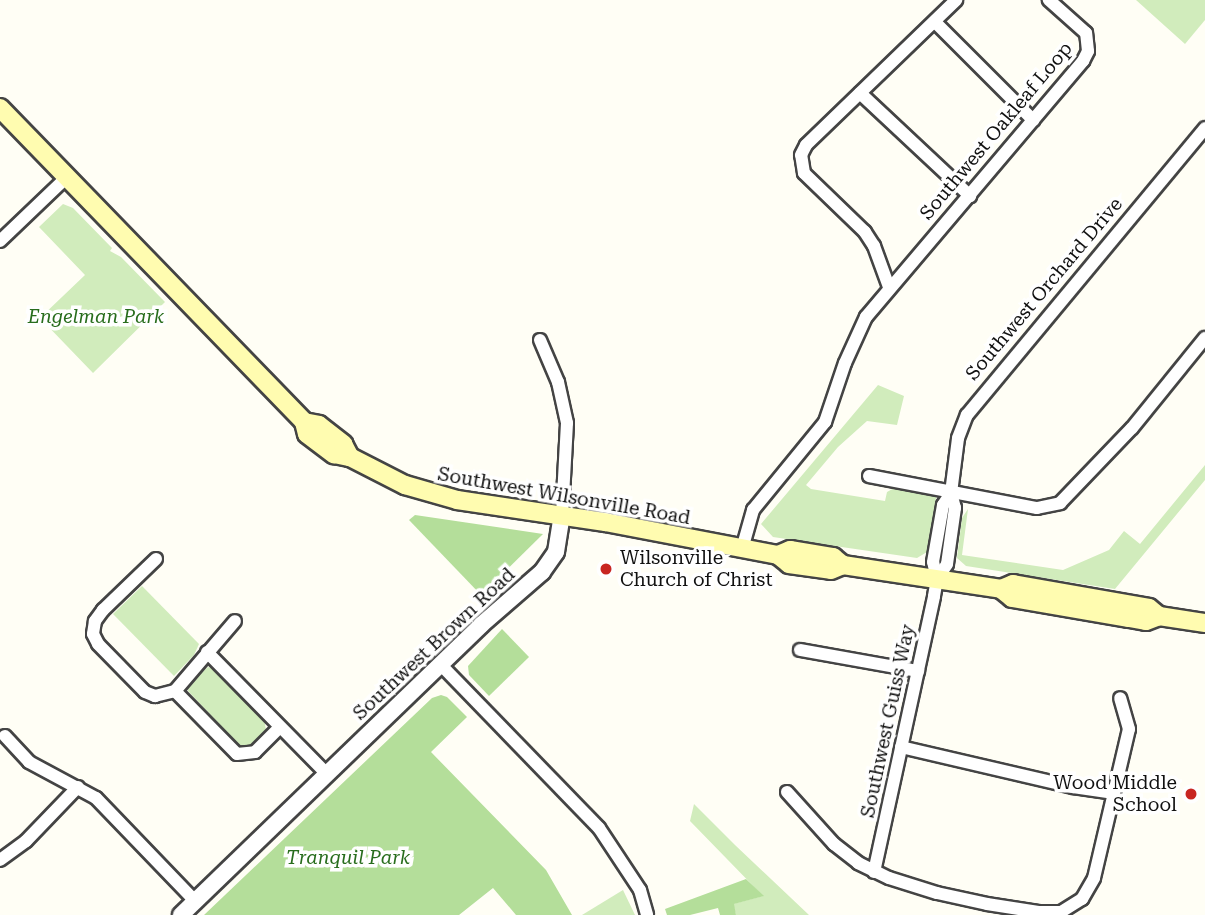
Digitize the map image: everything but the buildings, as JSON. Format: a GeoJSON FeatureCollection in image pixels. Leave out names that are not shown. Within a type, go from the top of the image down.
{"type":"FeatureCollection","features":[{"type":"Feature","properties":{"kind":"main road","name":"Southwest Wilsonville Road"},"geometry":{"type":"LineString","coordinates":[[0,108],[304,422],[307,434],[334,454],[350,457],[384,476],[427,492],[778,555],[789,564],[831,570],[843,565],[1001,589],[1013,584],[1149,608],[1159,616],[1205,623]]}},
{"type":"Feature","properties":{"kind":"street"},"geometry":{"type":"LineString","coordinates":[[889,287],[883,265],[865,232],[810,180],[801,165],[800,155],[806,145],[957,0]]}},
{"type":"Feature","properties":{"kind":"street","name":"Southwest Oakleaf Loop"},"geometry":{"type":"LineString","coordinates":[[742,550],[753,510],[825,422],[854,341],[866,317],[889,287],[970,196],[1088,51],[1086,33],[1049,0]]}},
{"type":"Feature","properties":{"kind":"street"},"geometry":{"type":"LineString","coordinates":[[934,22],[1033,120]]}},
{"type":"Feature","properties":{"kind":"street"},"geometry":{"type":"LineString","coordinates":[[860,93],[970,196]]}},
{"type":"Feature","properties":{"kind":"street","name":"Southwest Orchard Drive"},"geometry":{"type":"LineString","coordinates":[[937,579],[933,562],[943,505],[951,493],[957,438],[967,415],[1203,134]]}},
{"type":"Feature","properties":{"kind":"street"},"geometry":{"type":"LineString","coordinates":[[0,242],[66,177]]}},
{"type":"Feature","properties":{"kind":"street"},"geometry":{"type":"LineString","coordinates":[[869,476],[1037,508],[1060,503],[1132,428],[1205,338]]}},
{"type":"Feature","properties":{"kind":"street","name":"Southwest Brown Road"},"geometry":{"type":"LineString","coordinates":[[181,915],[440,664],[548,566],[558,546],[567,424],[558,382],[540,340]]}},
{"type":"Feature","properties":{"kind":"street"},"geometry":{"type":"LineString","coordinates":[[156,559],[94,621],[93,634],[98,644],[145,692],[155,696],[175,691],[235,621]]}},
{"type":"Feature","properties":{"kind":"street","name":"Southwest Guiss Way"},"geometry":{"type":"LineString","coordinates":[[874,872],[937,579]]}},
{"type":"Feature","properties":{"kind":"street"},"geometry":{"type":"LineString","coordinates":[[800,650],[918,671]]}},
{"type":"Feature","properties":{"kind":"street"},"geometry":{"type":"LineString","coordinates":[[207,652],[326,773]]}},
{"type":"Feature","properties":{"kind":"street"},"geometry":{"type":"LineString","coordinates":[[440,664],[598,828],[640,890],[647,915]]}},
{"type":"Feature","properties":{"kind":"street"},"geometry":{"type":"LineString","coordinates":[[175,691],[237,754],[255,752],[281,727]]}},
{"type":"Feature","properties":{"kind":"street"},"geometry":{"type":"LineString","coordinates":[[788,792],[834,844],[874,872],[937,893],[987,904],[1049,913],[1070,909],[1082,899],[1094,878],[1129,729],[1120,698]]}},
{"type":"Feature","properties":{"kind":"street"},"geometry":{"type":"LineString","coordinates":[[5,736],[29,762],[96,799],[195,901]]}},
{"type":"Feature","properties":{"kind":"street"},"geometry":{"type":"LineString","coordinates":[[901,747],[1073,788],[1113,793]]}},
{"type":"Feature","properties":{"kind":"street"},"geometry":{"type":"LineString","coordinates":[[0,860],[26,841],[78,787]]}},
{"type":"Feature","properties":{"kind":"green space"},"geometry":{"type":"Polygon","coordinates":[[[1136,0],[1205,0],[1205,20],[1185,44],[1136,0]]]}},
{"type":"Feature","properties":{"kind":"green space","name":"Engelman Park"},"geometry":{"type":"Polygon","coordinates":[[[63,204],[73,208],[112,248],[110,251],[121,257],[165,302],[93,373],[40,318],[85,275],[39,227],[63,204]]]}},
{"type":"Feature","properties":{"kind":"green space"},"geometry":{"type":"Polygon","coordinates":[[[878,385],[904,396],[897,425],[867,421],[838,447],[806,485],[811,489],[885,501],[887,492],[896,487],[937,493],[927,552],[917,558],[773,537],[761,524],[878,385]]]}},
{"type":"Feature","properties":{"kind":"green space"},"geometry":{"type":"Polygon","coordinates":[[[1205,465],[1205,480],[1115,589],[966,566],[957,558],[962,518],[968,509],[962,555],[1063,570],[1109,550],[1124,531],[1140,544],[1205,465]]]}},
{"type":"Feature","properties":{"kind":"green space"},"geometry":{"type":"Polygon","coordinates":[[[415,515],[543,534],[481,595],[409,520],[415,515]]]}},
{"type":"Feature","properties":{"kind":"green space"},"geometry":{"type":"Polygon","coordinates":[[[142,586],[199,644],[194,655],[174,676],[113,614],[142,586]]]}},
{"type":"Feature","properties":{"kind":"green space"},"geometry":{"type":"Polygon","coordinates":[[[502,629],[529,657],[489,696],[469,675],[468,666],[502,629]]]}},
{"type":"Feature","properties":{"kind":"green space"},"geometry":{"type":"Polygon","coordinates":[[[208,667],[216,670],[264,719],[266,730],[251,746],[240,746],[188,691],[187,685],[208,667]]]}},
{"type":"Feature","properties":{"kind":"green space","name":"Tranquil Park"},"geometry":{"type":"Polygon","coordinates":[[[441,695],[447,697],[467,717],[431,752],[546,870],[572,915],[516,915],[493,888],[459,915],[204,915],[432,698],[441,695]]]}},
{"type":"Feature","properties":{"kind":"green space"},"geometry":{"type":"Polygon","coordinates":[[[694,804],[809,915],[736,915],[733,904],[763,896],[690,821],[694,804]]]}},
{"type":"Feature","properties":{"kind":"green space"},"geometry":{"type":"Polygon","coordinates":[[[746,879],[764,896],[734,904],[736,915],[720,915],[718,908],[690,915],[667,915],[665,909],[746,879]]]}},
{"type":"Feature","properties":{"kind":"green space"},"geometry":{"type":"Polygon","coordinates":[[[623,890],[635,915],[582,915],[623,890]]]}},
{"type":"Feature","properties":{"kind":"place","name":"Wilsonville Church of Christ"},"geometry":{"type":"Point","coordinates":[606,569]}},
{"type":"Feature","properties":{"kind":"place","name":"Wood Middle School"},"geometry":{"type":"Point","coordinates":[1191,794]}}]}
